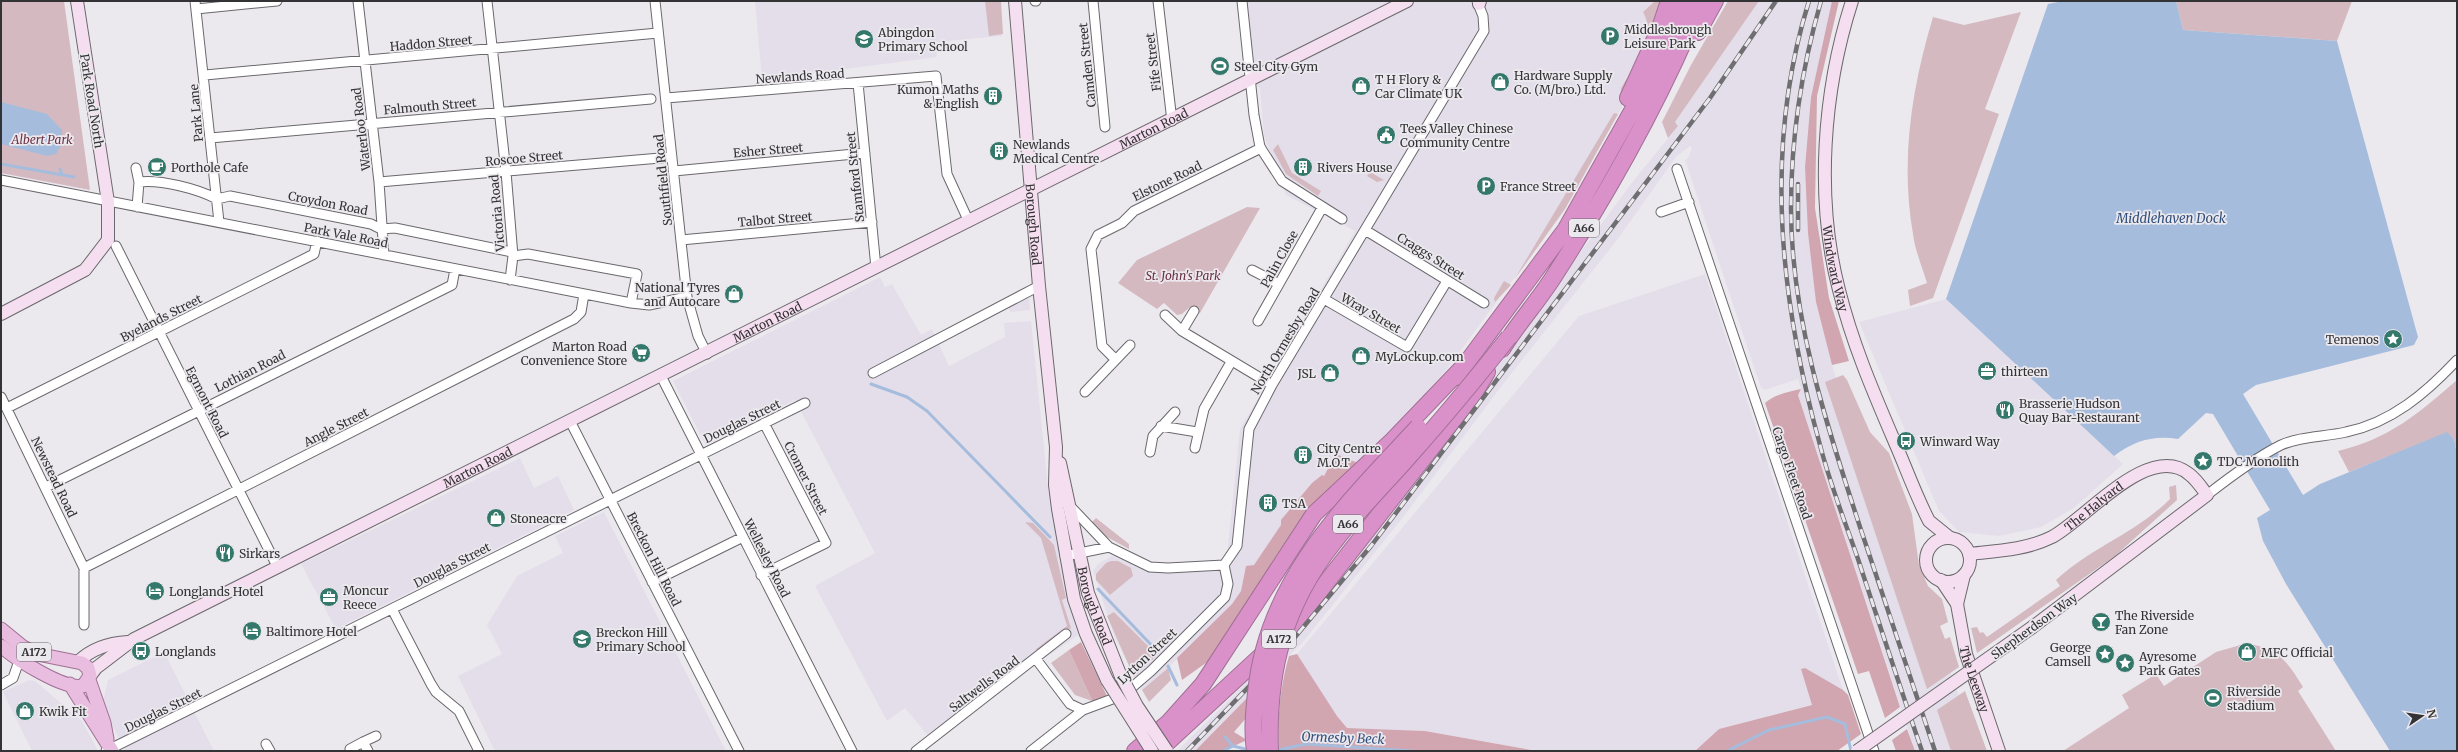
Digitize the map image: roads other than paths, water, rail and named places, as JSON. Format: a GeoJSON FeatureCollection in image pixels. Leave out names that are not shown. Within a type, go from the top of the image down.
{"type":"FeatureCollection","features":[{"type":"Feature","properties":{"kind":"highway"},"geometry":{"type":"LineString","coordinates":[[1566,229],[1579,189],[1633,89],[1660,28],[1669,1]]}},
{"type":"Feature","properties":{"kind":"highway","name":"A66"},"geometry":{"type":"LineString","coordinates":[[1255,751],[1254,713],[1258,675],[1266,635],[1283,595],[1305,559],[1329,526],[1418,427],[1566,229],[1644,90],[1686,1]]}},
{"type":"Feature","properties":{"kind":"highway","name":"A66"},"geometry":{"type":"LineString","coordinates":[[1270,751],[1268,712],[1272,676],[1292,611],[1311,575],[1333,542],[1411,454],[1509,337],[1555,275],[1605,195],[1650,114],[1701,1]]}},
{"type":"Feature","properties":{"kind":"highway","name":"A66"},"geometry":{"type":"LineString","coordinates":[[1650,114],[1665,97],[1715,1]]}},
{"type":"Feature","properties":{"kind":"highway","name":"A172"},"geometry":{"type":"LineString","coordinates":[[1158,751],[1290,629],[1383,512],[1475,392],[1509,337]]}},
{"type":"Feature","properties":{"kind":"highway"},"geometry":{"type":"LineString","coordinates":[[1135,751],[1169,722],[1203,684],[1314,514],[1394,440],[1462,368]]}},
{"type":"Feature","properties":{"kind":"main road","name":"A172"},"geometry":{"type":"LineString","coordinates":[[1,629],[23,647],[37,654],[76,662]]}},
{"type":"Feature","properties":{"kind":"main road","name":"A172"},"geometry":{"type":"LineString","coordinates":[[1,646],[19,661],[54,679],[70,684]]}},
{"type":"Feature","properties":{"kind":"main road"},"geometry":{"type":"LineString","coordinates":[[76,662],[88,668],[89,678],[104,723],[109,748],[70,684],[66,672],[76,662]]}},
{"type":"Feature","properties":{"kind":"main road"},"geometry":{"type":"LineString","coordinates":[[70,684],[78,687],[89,678]]}},
{"type":"Feature","properties":{"kind":"street","name":"Park Road North"},"geometry":{"type":"LineString","coordinates":[[1,314],[85,270],[108,240],[108,202],[77,1]]}},
{"type":"Feature","properties":{"kind":"street"},"geometry":{"type":"LineString","coordinates":[[196,5],[277,1]]}},
{"type":"Feature","properties":{"kind":"street","name":"Waterloo Road"},"geometry":{"type":"LineString","coordinates":[[358,1],[379,182],[381,229],[384,255]]}},
{"type":"Feature","properties":{"kind":"street","name":"Victoria Road"},"geometry":{"type":"LineString","coordinates":[[487,1],[506,172],[512,254],[510,280]]}},
{"type":"Feature","properties":{"kind":"street","name":"Southfield Road"},"geometry":{"type":"LineString","coordinates":[[655,1],[687,297],[698,336],[707,354]]}},
{"type":"Feature","properties":{"kind":"street","name":"Borough Road"},"geometry":{"type":"LineString","coordinates":[[1015,1],[1039,286],[1056,446],[1088,593],[1120,674],[1167,751]]}},
{"type":"Feature","properties":{"kind":"street","name":"Camden Street"},"geometry":{"type":"LineString","coordinates":[[1093,1],[1105,127]]}},
{"type":"Feature","properties":{"kind":"street","name":"Fife Street"},"geometry":{"type":"LineString","coordinates":[[1158,1],[1172,121]]}},
{"type":"Feature","properties":{"kind":"street"},"geometry":{"type":"LineString","coordinates":[[1242,1],[1254,115],[1260,147],[1282,180],[1322,208],[1342,219]]}},
{"type":"Feature","properties":{"kind":"street","name":"Marton Road"},"geometry":{"type":"LineString","coordinates":[[89,678],[96,668],[128,642],[1172,121],[1407,1]]}},
{"type":"Feature","properties":{"kind":"street","name":"Windward Way"},"geometry":{"type":"LineString","coordinates":[[1852,1],[1839,49],[1827,125],[1826,188],[1832,253],[1839,289],[1860,361],[1929,521],[1929,549]]}},
{"type":"Feature","properties":{"kind":"street","name":"North Ormesby Road"},"geometry":{"type":"LineString","coordinates":[[1224,565],[1237,546],[1249,429],[1272,385],[1484,31],[1483,16],[1479,2]]}},
{"type":"Feature","properties":{"kind":"street","name":"Park Lane"},"geometry":{"type":"LineString","coordinates":[[196,5],[205,75],[219,222]]}},
{"type":"Feature","properties":{"kind":"street","name":"Haddon Street"},"geometry":{"type":"LineString","coordinates":[[205,75],[492,50],[658,33]]}},
{"type":"Feature","properties":{"kind":"street","name":"Newlands Road"},"geometry":{"type":"LineString","coordinates":[[666,98],[936,76],[948,174],[969,222]]}},
{"type":"Feature","properties":{"kind":"street","name":"Stamford Street"},"geometry":{"type":"LineString","coordinates":[[858,83],[876,268]]}},
{"type":"Feature","properties":{"kind":"street","name":"Falmouth Street"},"geometry":{"type":"LineString","coordinates":[[210,138],[652,99]]}},
{"type":"Feature","properties":{"kind":"street","name":"Elstone Road"},"geometry":{"type":"LineString","coordinates":[[1115,359],[1102,346],[1091,249],[1098,235],[1122,223],[1134,211],[1260,147]]}},
{"type":"Feature","properties":{"kind":"street","name":"Esher Street"},"geometry":{"type":"LineString","coordinates":[[674,171],[865,153]]}},
{"type":"Feature","properties":{"kind":"street","name":"Roscoe Street"},"geometry":{"type":"LineString","coordinates":[[379,182],[672,158]]}},
{"type":"Feature","properties":{"kind":"street"},"geometry":{"type":"LineString","coordinates":[[136,168],[139,182],[137,207]]}},
{"type":"Feature","properties":{"kind":"street","name":"Cargo Fleet Road"},"geometry":{"type":"LineString","coordinates":[[1677,169],[1874,751]]}},
{"type":"Feature","properties":{"kind":"street","name":"Park Vale Road"},"geometry":{"type":"LineString","coordinates":[[1,180],[631,303],[649,305],[687,297]]}},
{"type":"Feature","properties":{"kind":"street","name":"Croydon Road"},"geometry":{"type":"LineString","coordinates":[[139,182],[149,181],[205,192],[217,199],[230,196],[371,224],[381,229],[395,228],[512,254],[528,254],[636,274],[631,303]]}},
{"type":"Feature","properties":{"kind":"street"},"geometry":{"type":"LineString","coordinates":[[1661,212],[1689,202]]}},
{"type":"Feature","properties":{"kind":"street","name":"Palin Close"},"geometry":{"type":"LineString","coordinates":[[1258,321],[1322,208]]}},
{"type":"Feature","properties":{"kind":"street","name":"Talbot Street"},"geometry":{"type":"LineString","coordinates":[[681,240],[872,222]]}},
{"type":"Feature","properties":{"kind":"street","name":"Craggs Street"},"geometry":{"type":"LineString","coordinates":[[1365,230],[1484,303]]}},
{"type":"Feature","properties":{"kind":"street","name":"Byelands Street"},"geometry":{"type":"LineString","coordinates":[[6,408],[314,254],[317,241]]}},
{"type":"Feature","properties":{"kind":"street","name":"Egmont Road"},"geometry":{"type":"LineString","coordinates":[[116,246],[158,333],[278,568]]}},
{"type":"Feature","properties":{"kind":"street","name":"Lothian Road"},"geometry":{"type":"LineString","coordinates":[[46,487],[197,410],[452,285],[455,269]]}},
{"type":"Feature","properties":{"kind":"street"},"geometry":{"type":"LineString","coordinates":[[1252,270],[1279,284]]}},
{"type":"Feature","properties":{"kind":"street","name":"Wray Street"},"geometry":{"type":"LineString","coordinates":[[1324,299],[1407,347],[1447,281]]}},
{"type":"Feature","properties":{"kind":"street"},"geometry":{"type":"LineString","coordinates":[[873,373],[1039,286]]}},
{"type":"Feature","properties":{"kind":"street","name":"Angle Street"},"geometry":{"type":"LineString","coordinates":[[84,568],[574,319],[581,312],[584,294]]}},
{"type":"Feature","properties":{"kind":"street"},"geometry":{"type":"LineString","coordinates":[[1182,331],[1194,311]]}},
{"type":"Feature","properties":{"kind":"street"},"geometry":{"type":"LineString","coordinates":[[1165,314],[1182,331],[1231,362],[1272,385]]}},
{"type":"Feature","properties":{"kind":"street"},"geometry":{"type":"LineString","coordinates":[[1085,392],[1130,345]]}},
{"type":"Feature","properties":{"kind":"street"},"geometry":{"type":"LineString","coordinates":[[2207,495],[2230,477],[2281,445],[2372,426],[2393,416],[2417,397],[2457,360]]}},
{"type":"Feature","properties":{"kind":"street"},"geometry":{"type":"LineString","coordinates":[[1195,448],[1197,432],[1204,409],[1231,362]]}},
{"type":"Feature","properties":{"kind":"street","name":"Wellesley Road"},"geometry":{"type":"LineString","coordinates":[[661,376],[761,575],[852,751]]}},
{"type":"Feature","properties":{"kind":"street","name":"Newstead Road"},"geometry":{"type":"LineString","coordinates":[[1,397],[84,568]]}},
{"type":"Feature","properties":{"kind":"street","name":"Douglas Street"},"geometry":{"type":"LineString","coordinates":[[109,748],[805,404]]}},
{"type":"Feature","properties":{"kind":"street"},"geometry":{"type":"LineString","coordinates":[[1150,452],[1153,436],[1175,412]]}},
{"type":"Feature","properties":{"kind":"street","name":"Breckon Hill Road"},"geometry":{"type":"LineString","coordinates":[[570,421],[739,751]]}},
{"type":"Feature","properties":{"kind":"street","name":"Cromer Street"},"geometry":{"type":"LineString","coordinates":[[761,575],[826,543],[764,423]]}},
{"type":"Feature","properties":{"kind":"street"},"geometry":{"type":"LineString","coordinates":[[1161,426],[1197,432]]}},
{"type":"Feature","properties":{"kind":"street","name":"Borough Road"},"geometry":{"type":"LineString","coordinates":[[1056,446],[1055,485],[1065,556],[1074,598],[1086,634],[1107,680],[1152,751]]}},
{"type":"Feature","properties":{"kind":"street","name":"The Halyard"},"geometry":{"type":"LineString","coordinates":[[1969,554],[2023,547],[2051,537],[2068,527],[2111,492],[2137,474],[2150,468],[2172,467],[2189,474],[2207,495]]}},
{"type":"Feature","properties":{"kind":"street","name":"Shepherdson Way"},"geometry":{"type":"LineString","coordinates":[[1857,751],[2034,626],[2207,495]]}},
{"type":"Feature","properties":{"kind":"street"},"geometry":{"type":"LineString","coordinates":[[1070,506],[1108,547],[1150,567],[1168,568],[1224,565]]}},
{"type":"Feature","properties":{"kind":"street","name":"Windward Way"},"geometry":{"type":"LineString","coordinates":[[1929,521],[1950,538]]}},
{"type":"Feature","properties":{"kind":"street"},"geometry":{"type":"LineString","coordinates":[[652,582],[743,537]]}},
{"type":"Feature","properties":{"kind":"street"},"geometry":{"type":"LineString","coordinates":[[1950,538],[1962,543],[1969,554],[1970,561],[1964,575],[1951,582],[1942,580],[1931,573],[1927,566],[1926,559],[1929,549],[1938,540],[1950,538]]}},
{"type":"Feature","properties":{"kind":"street"},"geometry":{"type":"LineString","coordinates":[[1065,556],[1108,547]]}},
{"type":"Feature","properties":{"kind":"street","name":"Lytton Street"},"geometry":{"type":"LineString","coordinates":[[1031,751],[1083,710],[1123,694],[1151,671],[1225,597],[1228,584],[1224,565]]}},
{"type":"Feature","properties":{"kind":"street"},"geometry":{"type":"LineString","coordinates":[[84,568],[84,625]]}},
{"type":"Feature","properties":{"kind":"street","name":"The Leeway"},"geometry":{"type":"LineString","coordinates":[[1957,604],[1964,575]]}},
{"type":"Feature","properties":{"kind":"street","name":"The Leeway"},"geometry":{"type":"LineString","coordinates":[[1942,580],[1957,604],[1966,654],[1999,751]]}},
{"type":"Feature","properties":{"kind":"street"},"geometry":{"type":"LineString","coordinates":[[392,609],[431,684],[459,711],[479,751]]}},
{"type":"Feature","properties":{"kind":"street","name":"Saltwells Road"},"geometry":{"type":"LineString","coordinates":[[916,751],[1036,659],[1066,634]]}},
{"type":"Feature","properties":{"kind":"street","name":"Marton Road"},"geometry":{"type":"LineString","coordinates":[[76,662],[86,653],[103,646],[112,643],[128,642]]}},
{"type":"Feature","properties":{"kind":"street"},"geometry":{"type":"LineString","coordinates":[[1036,659],[1070,704],[1083,710]]}},
{"type":"Feature","properties":{"kind":"street"},"geometry":{"type":"LineString","coordinates":[[1,686],[13,678],[19,661]]}},
{"type":"Feature","properties":{"kind":"street"},"geometry":{"type":"LineString","coordinates":[[350,749],[376,736]]}},
{"type":"Feature","properties":{"kind":"street"},"geometry":{"type":"LineString","coordinates":[[363,742],[368,751]]}},
{"type":"Feature","properties":{"kind":"water","name":"Middlehaven Dock"},"geometry":{"type":"Polygon","coordinates":[[[2063,1],[2176,1],[2183,30],[2337,41],[2418,337],[2414,345],[2256,385],[2243,394],[2303,495],[2320,484],[2447,432],[2454,439],[2457,454],[2457,751],[2390,751],[2286,584],[2263,541],[2257,518],[2270,510],[2213,414],[2206,413],[2178,439],[2160,438],[2144,440],[2129,446],[2114,456],[1946,299],[2048,4],[2063,1]]]}},
{"type":"Feature","properties":{"kind":"water"},"geometry":{"type":"Polygon","coordinates":[[[1,102],[47,114],[62,130],[62,144],[56,154],[47,156],[1,144],[1,102]]]}},
{"type":"Feature","properties":{"kind":"waterway"},"geometry":{"type":"LineString","coordinates":[[1,164],[74,177]]}},
{"type":"Feature","properties":{"kind":"waterway"},"geometry":{"type":"LineString","coordinates":[[60,169],[62,175]]}},
{"type":"Feature","properties":{"kind":"waterway"},"geometry":{"type":"LineString","coordinates":[[871,384],[907,397],[927,411],[1050,537]]}},
{"type":"Feature","properties":{"kind":"waterway"},"geometry":{"type":"LineString","coordinates":[[1098,589],[1157,651]]}},
{"type":"Feature","properties":{"kind":"waterway"},"geometry":{"type":"LineString","coordinates":[[1168,666],[1177,685]]}},
{"type":"Feature","properties":{"kind":"waterway","name":"Ormesby Beck"},"geometry":{"type":"LineString","coordinates":[[1727,751],[1769,730],[1827,717],[1845,724],[1851,751]]}},
{"type":"Feature","properties":{"kind":"waterway"},"geometry":{"type":"LineString","coordinates":[[1225,737],[1233,746]]}},
{"type":"Feature","properties":{"kind":"waterway","name":"Ormesby Beck"},"geometry":{"type":"LineString","coordinates":[[1274,751],[1306,744],[1412,751]]}},
{"type":"Feature","properties":{"kind":"waterway","name":"Ormesby Beck"},"geometry":{"type":"LineString","coordinates":[[1223,751],[1233,746],[1249,750]]}},
{"type":"Feature","properties":{"kind":"railway"},"geometry":{"type":"LineString","coordinates":[[1187,751],[1285,649],[1371,546],[1710,98],[1776,1]]}},
{"type":"Feature","properties":{"kind":"railway"},"geometry":{"type":"LineString","coordinates":[[1809,1],[1795,56],[1786,112],[1782,168],[1782,224],[1787,280],[1795,335],[1806,390],[1828,474],[1922,751]]}},
{"type":"Feature","properties":{"kind":"railway"},"geometry":{"type":"LineString","coordinates":[[1821,1],[1808,51],[1795,130],[1791,208],[1797,291],[1813,372],[1824,412],[1861,530],[1935,751]]}},
{"type":"Feature","properties":{"kind":"railway"},"geometry":{"type":"LineString","coordinates":[[1798,184],[1798,230]]}},
{"type":"Feature","properties":{"kind":"place","name":"Middlesbrough Leisure Park"},"geometry":{"type":"Point","coordinates":[1610,36]}},
{"type":"Feature","properties":{"kind":"place","name":"Abingdon Primary School"},"geometry":{"type":"Point","coordinates":[864,39]}},
{"type":"Feature","properties":{"kind":"place","name":"Steel City Gym"},"geometry":{"type":"Point","coordinates":[1220,66]}},
{"type":"Feature","properties":{"kind":"place","name":"Hardware Supply Co. (M/bro.) Ltd."},"geometry":{"type":"Point","coordinates":[1500,82]}},
{"type":"Feature","properties":{"kind":"place","name":"T H Flory & Car Climate UK"},"geometry":{"type":"Point","coordinates":[1361,86]}},
{"type":"Feature","properties":{"kind":"place","name":"Kumon Maths & English"},"geometry":{"type":"Point","coordinates":[993,96]}},
{"type":"Feature","properties":{"kind":"place","name":"Tees Valley Chinese Community Centre"},"geometry":{"type":"Point","coordinates":[1386,135]}},
{"type":"Feature","properties":{"kind":"place","name":"Newlands Medical Centre"},"geometry":{"type":"Point","coordinates":[999,151]}},
{"type":"Feature","properties":{"kind":"place","name":"Porthole Cafe"},"geometry":{"type":"Point","coordinates":[157,167]}},
{"type":"Feature","properties":{"kind":"place","name":"Rivers House"},"geometry":{"type":"Point","coordinates":[1303,167]}},
{"type":"Feature","properties":{"kind":"place","name":"France Street"},"geometry":{"type":"Point","coordinates":[1486,186]}},
{"type":"Feature","properties":{"kind":"place","name":"National Tyres and Autocare"},"geometry":{"type":"Point","coordinates":[734,294]}},
{"type":"Feature","properties":{"kind":"place","name":"Temenos"},"geometry":{"type":"Point","coordinates":[2393,339]}},
{"type":"Feature","properties":{"kind":"place","name":"Marton Road Convenience Store"},"geometry":{"type":"Point","coordinates":[641,353]}},
{"type":"Feature","properties":{"kind":"place","name":"MyLockup.com"},"geometry":{"type":"Point","coordinates":[1361,356]}},
{"type":"Feature","properties":{"kind":"place","name":"thirteen"},"geometry":{"type":"Point","coordinates":[1987,371]}},
{"type":"Feature","properties":{"kind":"place","name":"JSL"},"geometry":{"type":"Point","coordinates":[1330,373]}},
{"type":"Feature","properties":{"kind":"place","name":"Brasserie Hudson Quay Bar-Restaurant"},"geometry":{"type":"Point","coordinates":[2005,410]}},
{"type":"Feature","properties":{"kind":"place","name":"Winward Way"},"geometry":{"type":"Point","coordinates":[1906,441]}},
{"type":"Feature","properties":{"kind":"place","name":"City Centre M.O.T"},"geometry":{"type":"Point","coordinates":[1303,455]}},
{"type":"Feature","properties":{"kind":"place","name":"TDC Monolith"},"geometry":{"type":"Point","coordinates":[2203,461]}},
{"type":"Feature","properties":{"kind":"place","name":"TSA"},"geometry":{"type":"Point","coordinates":[1268,503]}},
{"type":"Feature","properties":{"kind":"place","name":"Stoneacre"},"geometry":{"type":"Point","coordinates":[496,518]}},
{"type":"Feature","properties":{"kind":"place","name":"Sirkars"},"geometry":{"type":"Point","coordinates":[225,553]}},
{"type":"Feature","properties":{"kind":"place","name":"Longlands Hotel"},"geometry":{"type":"Point","coordinates":[155,591]}},
{"type":"Feature","properties":{"kind":"place","name":"Moncur Reece"},"geometry":{"type":"Point","coordinates":[329,597]}},
{"type":"Feature","properties":{"kind":"place","name":"The Riverside Fan Zone"},"geometry":{"type":"Point","coordinates":[2101,622]}},
{"type":"Feature","properties":{"kind":"place","name":"Baltimore Hotel"},"geometry":{"type":"Point","coordinates":[252,631]}},
{"type":"Feature","properties":{"kind":"place","name":"Breckon Hill Primary School"},"geometry":{"type":"Point","coordinates":[582,639]}},
{"type":"Feature","properties":{"kind":"place","name":"Longlands"},"geometry":{"type":"Point","coordinates":[141,651]}},
{"type":"Feature","properties":{"kind":"place","name":"MFC Official"},"geometry":{"type":"Point","coordinates":[2247,652]}},
{"type":"Feature","properties":{"kind":"place","name":"George Camsell"},"geometry":{"type":"Point","coordinates":[2105,654]}},
{"type":"Feature","properties":{"kind":"place","name":"Ayresome Park Gates"},"geometry":{"type":"Point","coordinates":[2125,663]}},
{"type":"Feature","properties":{"kind":"place","name":"Riverside stadium"},"geometry":{"type":"Point","coordinates":[2213,698]}},
{"type":"Feature","properties":{"kind":"place","name":"Kwik Fit"},"geometry":{"type":"Point","coordinates":[25,711]}},
{"type":"Feature","properties":{"kind":"park label","name":"Albert Park"},"geometry":{"type":"Point","coordinates":[42,139]}},
{"type":"Feature","properties":{"kind":"park label","name":"St. John's Park"},"geometry":{"type":"Point","coordinates":[1183,275]}}]}
